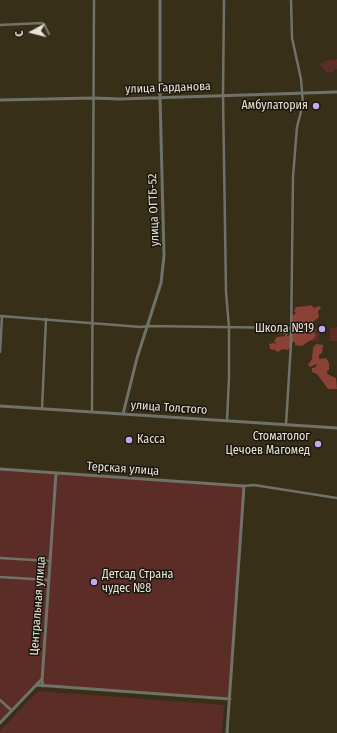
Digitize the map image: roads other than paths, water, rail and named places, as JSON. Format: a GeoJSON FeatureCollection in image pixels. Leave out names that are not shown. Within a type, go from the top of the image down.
{"type":"FeatureCollection","features":[{"type":"Feature","properties":{"kind":"street"},"geometry":{"type":"LineString","coordinates":[[92,412],[94,0]]}},
{"type":"Feature","properties":{"kind":"street","name":"улица ОГТБ-52"},"geometry":{"type":"LineString","coordinates":[[123,414],[137,358],[161,283],[164,256],[160,98],[160,0]]}},
{"type":"Feature","properties":{"kind":"street"},"geometry":{"type":"LineString","coordinates":[[224,0],[223,95],[226,292],[229,327],[227,421]]}},
{"type":"Feature","properties":{"kind":"street"},"geometry":{"type":"LineString","coordinates":[[286,425],[291,328],[292,177],[296,131],[303,104],[301,78],[293,43],[291,0]]}},
{"type":"Feature","properties":{"kind":"street"},"geometry":{"type":"LineString","coordinates":[[0,25],[42,23],[49,34]]}},
{"type":"Feature","properties":{"kind":"street","name":"улица Гарданова"},"geometry":{"type":"LineString","coordinates":[[0,100],[160,98],[337,92]]}},
{"type":"Feature","properties":{"kind":"street"},"geometry":{"type":"LineString","coordinates":[[0,352],[1,316],[141,327],[291,328]]}},
{"type":"Feature","properties":{"kind":"street"},"geometry":{"type":"LineString","coordinates":[[42,409],[46,319]]}},
{"type":"Feature","properties":{"kind":"street","name":"улица Толстого"},"geometry":{"type":"LineString","coordinates":[[0,406],[337,428]]}},
{"type":"Feature","properties":{"kind":"street","name":"Терская улица"},"geometry":{"type":"LineString","coordinates":[[0,469],[244,486]]}},
{"type":"Feature","properties":{"kind":"street","name":"Центральная улица"},"geometry":{"type":"LineString","coordinates":[[43,686],[42,679],[56,473]]}},
{"type":"Feature","properties":{"kind":"street"},"geometry":{"type":"LineString","coordinates":[[227,733],[244,486],[254,485],[337,498]]}},
{"type":"Feature","properties":{"kind":"street"},"geometry":{"type":"LineString","coordinates":[[0,558],[50,561]]}},
{"type":"Feature","properties":{"kind":"street"},"geometry":{"type":"LineString","coordinates":[[0,577],[49,580]]}},
{"type":"Feature","properties":{"kind":"street"},"geometry":{"type":"LineString","coordinates":[[0,723],[42,679]]}},
{"type":"Feature","properties":{"kind":"street"},"geometry":{"type":"LineString","coordinates":[[36,685],[230,699]]}},
{"type":"Feature","properties":{"kind":"street"},"geometry":{"type":"LineString","coordinates":[[0,706],[1,702],[11,710]]}},
{"type":"Feature","properties":{"kind":"place","name":"Амбулатория"},"geometry":{"type":"Point","coordinates":[316,106]}},
{"type":"Feature","properties":{"kind":"place","name":"Школа №19"},"geometry":{"type":"Point","coordinates":[322,329]}},
{"type":"Feature","properties":{"kind":"place","name":"Касса"},"geometry":{"type":"Point","coordinates":[129,440]}},
{"type":"Feature","properties":{"kind":"place","name":"Стоматолог Цечоев Магомед"},"geometry":{"type":"Point","coordinates":[318,444]}},
{"type":"Feature","properties":{"kind":"place","name":"Детсад Страна чудес №8"},"geometry":{"type":"Point","coordinates":[94,582]}}]}
